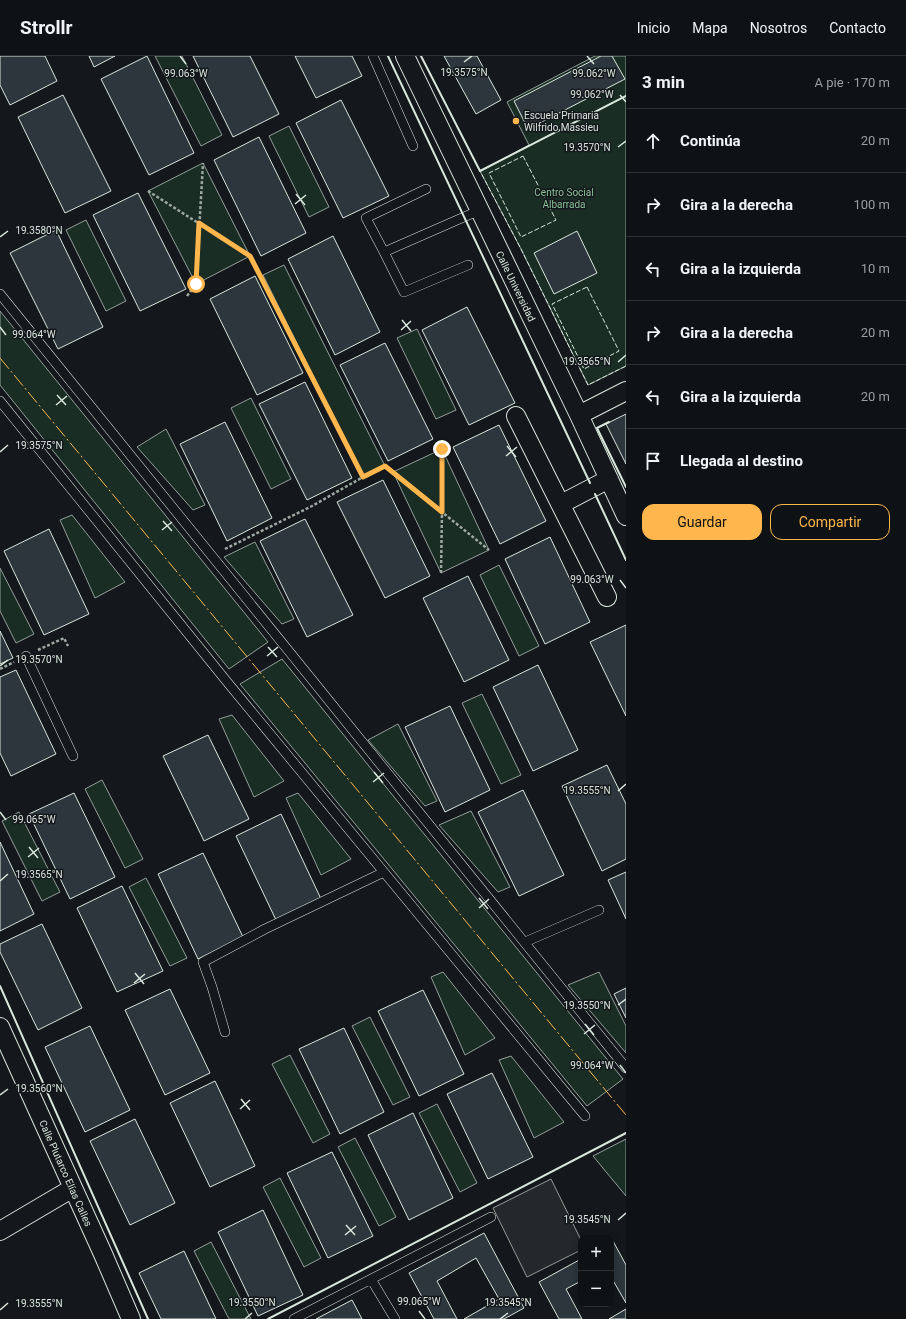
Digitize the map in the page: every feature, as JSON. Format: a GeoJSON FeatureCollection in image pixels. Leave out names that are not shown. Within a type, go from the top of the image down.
{"type":"FeatureCollection","features":[{"type":"Feature","properties":{"kind":"street","name":"Calle Universidad"},"geometry":{"type":"LineString","coordinates":[[405,56],[579,415],[626,516]]}},
{"type":"Feature","properties":{"kind":"street"},"geometry":{"type":"LineString","coordinates":[[579,415],[626,391]]}},
{"type":"Feature","properties":{"kind":"street"},"geometry":{"type":"LineString","coordinates":[[516,416],[607,597]]}},
{"type":"Feature","properties":{"kind":"street"},"geometry":{"type":"LineString","coordinates":[[561,504],[609,479]]}},
{"type":"Feature","properties":{"kind":"street","name":"Calle Plutarco Elías Calles"},"geometry":{"type":"LineString","coordinates":[[0,1027],[131,1319]]}},
{"type":"Feature","properties":{"kind":"street"},"geometry":{"type":"LineString","coordinates":[[0,1231],[73,1188]]}},
{"type":"Feature","properties":{"kind":"lane"},"geometry":{"type":"LineString","coordinates":[[373,56],[413,146]]}},
{"type":"Feature","properties":{"kind":"lane"},"geometry":{"type":"LineString","coordinates":[[426,189],[366,218],[404,292],[468,265]]}},
{"type":"Feature","properties":{"kind":"lane"},"geometry":{"type":"LineString","coordinates":[[384,252],[480,210]]}},
{"type":"Feature","properties":{"kind":"lane"},"geometry":{"type":"LineString","coordinates":[[0,294],[626,1068]]}},
{"type":"Feature","properties":{"kind":"lane"},"geometry":{"type":"LineString","coordinates":[[0,401],[233,689],[585,1116]]}},
{"type":"Feature","properties":{"kind":"lane"},"geometry":{"type":"LineString","coordinates":[[26,656],[73,756]]}},
{"type":"Feature","properties":{"kind":"lane"},"geometry":{"type":"LineString","coordinates":[[225,1032],[203,962],[384,872]]}},
{"type":"Feature","properties":{"kind":"lane"},"geometry":{"type":"LineString","coordinates":[[525,942],[599,910]]}},
{"type":"Feature","properties":{"kind":"lane"},"geometry":{"type":"LineString","coordinates":[[294,1319],[491,1217]]}},
{"type":"Feature","properties":{"kind":"lane"},"geometry":{"type":"LineString","coordinates":[[371,1279],[395,1319]]}},
{"type":"Feature","properties":{"kind":"path"},"geometry":{"type":"LineString","coordinates":[[187,296],[196,284],[203,163]]}},
{"type":"Feature","properties":{"kind":"path"},"geometry":{"type":"LineString","coordinates":[[148,191],[250,256],[363,477]]}},
{"type":"Feature","properties":{"kind":"path"},"geometry":{"type":"LineString","coordinates":[[440,573],[442,449]]}},
{"type":"Feature","properties":{"kind":"path"},"geometry":{"type":"LineString","coordinates":[[212,556],[312,506],[385,466],[489,550]]}},
{"type":"Feature","properties":{"kind":"green space"},"geometry":{"type":"Polygon","coordinates":[[[155,56],[182,56],[222,135],[201,146],[155,56]]]}},
{"type":"Feature","properties":{"kind":"green space","name":"Centro Social Albarrada"},"geometry":{"type":"Polygon","coordinates":[[[595,56],[626,56],[626,366],[588,385],[521,249],[480,171],[529,145],[507,102],[595,56]]]}},
{"type":"Feature","properties":{"kind":"green space"},"geometry":{"type":"Polygon","coordinates":[[[289,126],[329,207],[309,217],[269,136],[289,126]]]}},
{"type":"Feature","properties":{"kind":"green space"},"geometry":{"type":"Polygon","coordinates":[[[203,163],[250,256],[196,284],[148,191],[203,163]]]}},
{"type":"Feature","properties":{"kind":"green space"},"geometry":{"type":"Polygon","coordinates":[[[86,220],[126,301],[106,311],[66,230],[86,220]]]}},
{"type":"Feature","properties":{"kind":"green space"},"geometry":{"type":"Polygon","coordinates":[[[284,265],[385,466],[363,477],[263,275],[284,265]]]}},
{"type":"Feature","properties":{"kind":"green space"},"geometry":{"type":"Polygon","coordinates":[[[0,311],[268,642],[229,669],[0,385],[0,311]]]}},
{"type":"Feature","properties":{"kind":"green space"},"geometry":{"type":"Polygon","coordinates":[[[417,329],[456,410],[436,419],[397,338],[417,329]]]}},
{"type":"Feature","properties":{"kind":"green space"},"geometry":{"type":"Polygon","coordinates":[[[251,398],[291,479],[271,489],[231,408],[251,398]]]}},
{"type":"Feature","properties":{"kind":"green space"},"geometry":{"type":"Polygon","coordinates":[[[166,429],[205,505],[193,510],[137,447],[166,429]]]}},
{"type":"Feature","properties":{"kind":"green space"},"geometry":{"type":"Polygon","coordinates":[[[442,449],[489,550],[441,573],[393,472],[442,449]]]}},
{"type":"Feature","properties":{"kind":"green space"},"geometry":{"type":"Polygon","coordinates":[[[72,515],[125,582],[95,598],[60,520],[72,515]]]}},
{"type":"Feature","properties":{"kind":"green space"},"geometry":{"type":"Polygon","coordinates":[[[255,542],[294,619],[282,624],[224,557],[255,542]]]}},
{"type":"Feature","properties":{"kind":"green space"},"geometry":{"type":"Polygon","coordinates":[[[499,565],[539,646],[519,656],[480,575],[499,565]]]}},
{"type":"Feature","properties":{"kind":"green space"},"geometry":{"type":"Polygon","coordinates":[[[0,568],[34,634],[16,643],[0,611],[0,568]]]}},
{"type":"Feature","properties":{"kind":"green space"},"geometry":{"type":"Polygon","coordinates":[[[282,659],[623,1079],[587,1106],[240,684],[282,659]]]}},
{"type":"Feature","properties":{"kind":"green space"},"geometry":{"type":"Polygon","coordinates":[[[482,694],[521,775],[501,784],[462,703],[482,694]]]}},
{"type":"Feature","properties":{"kind":"green space"},"geometry":{"type":"Polygon","coordinates":[[[232,715],[284,781],[254,797],[219,719],[232,715]]]}},
{"type":"Feature","properties":{"kind":"green space"},"geometry":{"type":"Polygon","coordinates":[[[398,724],[437,801],[425,806],[368,740],[398,724]]]}},
{"type":"Feature","properties":{"kind":"green space"},"geometry":{"type":"Polygon","coordinates":[[[102,780],[143,859],[125,868],[85,789],[102,780]]]}},
{"type":"Feature","properties":{"kind":"green space"},"geometry":{"type":"Polygon","coordinates":[[[298,793],[351,859],[321,875],[286,798],[298,793]]]}},
{"type":"Feature","properties":{"kind":"green space"},"geometry":{"type":"Polygon","coordinates":[[[471,811],[510,887],[498,892],[439,825],[471,811]]]}},
{"type":"Feature","properties":{"kind":"green space"},"geometry":{"type":"Polygon","coordinates":[[[19,812],[60,892],[42,901],[2,821],[19,812]]]}},
{"type":"Feature","properties":{"kind":"green space"},"geometry":{"type":"Polygon","coordinates":[[[146,878],[187,958],[170,966],[129,887],[146,878]]]}},
{"type":"Feature","properties":{"kind":"green space"},"geometry":{"type":"Polygon","coordinates":[[[443,972],[495,1038],[465,1055],[431,977],[443,972]]]}},
{"type":"Feature","properties":{"kind":"green space"},"geometry":{"type":"Polygon","coordinates":[[[599,972],[626,1026],[626,1053],[568,985],[599,972]]]}},
{"type":"Feature","properties":{"kind":"green space"},"geometry":{"type":"Polygon","coordinates":[[[370,1017],[410,1097],[393,1105],[352,1026],[370,1017]]]}},
{"type":"Feature","properties":{"kind":"green space"},"geometry":{"type":"Polygon","coordinates":[[[290,1055],[330,1134],[313,1143],[272,1064],[290,1055]]]}},
{"type":"Feature","properties":{"kind":"green space"},"geometry":{"type":"Polygon","coordinates":[[[511,1056],[564,1122],[534,1138],[499,1060],[511,1056]]]}},
{"type":"Feature","properties":{"kind":"green space"},"geometry":{"type":"Polygon","coordinates":[[[437,1104],[477,1183],[460,1192],[419,1113],[437,1104]]]}},
{"type":"Feature","properties":{"kind":"green space"},"geometry":{"type":"Polygon","coordinates":[[[355,1138],[396,1217],[379,1226],[338,1147],[355,1138]]]}},
{"type":"Feature","properties":{"kind":"green space"},"geometry":{"type":"Polygon","coordinates":[[[626,1139],[626,1196],[593,1156],[626,1139]]]}},
{"type":"Feature","properties":{"kind":"green space"},"geometry":{"type":"Polygon","coordinates":[[[280,1178],[321,1258],[304,1267],[263,1187],[280,1178]]]}},
{"type":"Feature","properties":{"kind":"green space"},"geometry":{"type":"Polygon","coordinates":[[[211,1242],[251,1319],[229,1319],[194,1251],[211,1242]]]}},
{"type":"Feature","properties":{"kind":"shaded area"},"geometry":{"type":"Polygon","coordinates":[[[551,1179],[579,1235],[578,1252],[527,1277],[493,1208],[551,1179]]]}},
{"type":"Feature","properties":{"kind":"building"},"geometry":{"type":"Polygon","coordinates":[[[0,56],[45,56],[57,81],[10,105],[0,85],[0,56]]]}},
{"type":"Feature","properties":{"kind":"building"},"geometry":{"type":"Polygon","coordinates":[[[89,56],[115,56],[94,67],[89,56]]]}},
{"type":"Feature","properties":{"kind":"building"},"geometry":{"type":"Polygon","coordinates":[[[147,56],[194,153],[149,175],[101,79],[147,56]]]}},
{"type":"Feature","properties":{"kind":"building"},"geometry":{"type":"Polygon","coordinates":[[[193,56],[250,56],[279,114],[233,137],[193,56]]]}},
{"type":"Feature","properties":{"kind":"building"},"geometry":{"type":"Polygon","coordinates":[[[295,56],[352,56],[362,76],[316,98],[295,56]]]}},
{"type":"Feature","properties":{"kind":"building"},"geometry":{"type":"Polygon","coordinates":[[[444,56],[477,56],[501,100],[476,114],[444,56]]]}},
{"type":"Feature","properties":{"kind":"building"},"geometry":{"type":"Polygon","coordinates":[[[601,56],[612,56],[625,79],[528,129],[514,101],[601,56]]]}},
{"type":"Feature","properties":{"kind":"building"},"geometry":{"type":"Polygon","coordinates":[[[63,95],[111,191],[65,213],[18,117],[63,95]]]}},
{"type":"Feature","properties":{"kind":"building"},"geometry":{"type":"Polygon","coordinates":[[[341,100],[389,196],[343,218],[296,123],[341,100]]]}},
{"type":"Feature","properties":{"kind":"building"},"geometry":{"type":"Polygon","coordinates":[[[259,137],[306,233],[261,256],[214,160],[259,137]]]}},
{"type":"Feature","properties":{"kind":"building"},"geometry":{"type":"Polygon","coordinates":[[[138,193],[186,289],[140,311],[93,215],[138,193]]]}},
{"type":"Feature","properties":{"kind":"building"},"geometry":{"type":"Polygon","coordinates":[[[56,230],[103,327],[58,349],[10,253],[56,230]]]}},
{"type":"Feature","properties":{"kind":"building"},"geometry":{"type":"Polygon","coordinates":[[[577,231],[597,273],[554,294],[534,253],[577,231]]]}},
{"type":"Feature","properties":{"kind":"building"},"geometry":{"type":"Polygon","coordinates":[[[333,236],[380,332],[335,355],[288,259],[333,236]]]}},
{"type":"Feature","properties":{"kind":"building"},"geometry":{"type":"Polygon","coordinates":[[[255,276],[303,373],[257,395],[210,299],[255,276]]]}},
{"type":"Feature","properties":{"kind":"building"},"geometry":{"type":"Polygon","coordinates":[[[467,307],[515,403],[469,425],[422,330],[467,307]]]}},
{"type":"Feature","properties":{"kind":"building"},"geometry":{"type":"Polygon","coordinates":[[[385,343],[433,439],[388,461],[340,365],[385,343]]]}},
{"type":"Feature","properties":{"kind":"building"},"geometry":{"type":"Polygon","coordinates":[[[305,382],[352,478],[307,500],[259,404],[305,382]]]}},
{"type":"Feature","properties":{"kind":"building"},"geometry":{"type":"Polygon","coordinates":[[[626,414],[626,464],[606,424],[626,414]]]}},
{"type":"Feature","properties":{"kind":"building"},"geometry":{"type":"Polygon","coordinates":[[[225,422],[272,518],[227,541],[180,444],[225,422]]]}},
{"type":"Feature","properties":{"kind":"building"},"geometry":{"type":"Polygon","coordinates":[[[499,425],[546,521],[500,544],[453,447],[499,425]]]}},
{"type":"Feature","properties":{"kind":"building"},"geometry":{"type":"Polygon","coordinates":[[[383,480],[430,576],[385,598],[337,502],[383,480]]]}},
{"type":"Feature","properties":{"kind":"building"},"geometry":{"type":"Polygon","coordinates":[[[305,519],[353,615],[307,637],[260,541],[305,519]]]}},
{"type":"Feature","properties":{"kind":"building"},"geometry":{"type":"Polygon","coordinates":[[[49,529],[89,614],[44,635],[4,551],[49,529]]]}},
{"type":"Feature","properties":{"kind":"building"},"geometry":{"type":"Polygon","coordinates":[[[550,537],[590,622],[545,644],[505,559],[550,537]]]}},
{"type":"Feature","properties":{"kind":"building"},"geometry":{"type":"Polygon","coordinates":[[[468,576],[509,660],[464,682],[423,598],[468,576]]]}},
{"type":"Feature","properties":{"kind":"building"},"geometry":{"type":"Polygon","coordinates":[[[626,625],[626,716],[590,642],[626,625]]]}},
{"type":"Feature","properties":{"kind":"building"},"geometry":{"type":"Polygon","coordinates":[[[0,631],[13,658],[0,664],[0,631]]]}},
{"type":"Feature","properties":{"kind":"building"},"geometry":{"type":"Polygon","coordinates":[[[538,665],[578,750],[533,771],[493,687],[538,665]]]}},
{"type":"Feature","properties":{"kind":"building"},"geometry":{"type":"Polygon","coordinates":[[[16,670],[56,754],[11,776],[0,753],[0,677],[16,670]]]}},
{"type":"Feature","properties":{"kind":"building"},"geometry":{"type":"Polygon","coordinates":[[[450,706],[490,790],[445,812],[405,727],[450,706]]]}},
{"type":"Feature","properties":{"kind":"building"},"geometry":{"type":"Polygon","coordinates":[[[208,735],[249,819],[204,841],[163,756],[208,735]]]}},
{"type":"Feature","properties":{"kind":"building"},"geometry":{"type":"Polygon","coordinates":[[[607,765],[626,804],[626,859],[602,871],[562,786],[607,765]]]}},
{"type":"Feature","properties":{"kind":"building"},"geometry":{"type":"Polygon","coordinates":[[[523,790],[564,875],[519,896],[478,812],[523,790]]]}},
{"type":"Feature","properties":{"kind":"building"},"geometry":{"type":"Polygon","coordinates":[[[74,793],[115,877],[70,899],[29,814],[74,793]]]}},
{"type":"Feature","properties":{"kind":"building"},"geometry":{"type":"Polygon","coordinates":[[[281,814],[321,899],[276,920],[236,836],[281,814]]]}},
{"type":"Feature","properties":{"kind":"building"},"geometry":{"type":"Polygon","coordinates":[[[0,842],[34,914],[0,931],[0,842]]]}},
{"type":"Feature","properties":{"kind":"building"},"geometry":{"type":"Polygon","coordinates":[[[203,853],[243,937],[198,959],[158,874],[203,853]]]}},
{"type":"Feature","properties":{"kind":"building"},"geometry":{"type":"Polygon","coordinates":[[[626,872],[626,919],[608,880],[626,872]]]}},
{"type":"Feature","properties":{"kind":"building"},"geometry":{"type":"Polygon","coordinates":[[[122,886],[163,971],[117,992],[77,908],[122,886]]]}},
{"type":"Feature","properties":{"kind":"building"},"geometry":{"type":"Polygon","coordinates":[[[42,924],[82,1008],[38,1030],[0,952],[0,944],[42,924]]]}},
{"type":"Feature","properties":{"kind":"building"},"geometry":{"type":"Polygon","coordinates":[[[626,988],[626,1018],[614,994],[626,988]]]}},
{"type":"Feature","properties":{"kind":"building"},"geometry":{"type":"Polygon","coordinates":[[[170,989],[210,1073],[165,1095],[125,1010],[170,989]]]}},
{"type":"Feature","properties":{"kind":"building"},"geometry":{"type":"Polygon","coordinates":[[[423,990],[464,1074],[419,1096],[378,1011],[423,990]]]}},
{"type":"Feature","properties":{"kind":"building"},"geometry":{"type":"Polygon","coordinates":[[[90,1026],[130,1110],[85,1132],[45,1047],[90,1026]]]}},
{"type":"Feature","properties":{"kind":"building"},"geometry":{"type":"Polygon","coordinates":[[[344,1028],[384,1112],[340,1134],[299,1049],[344,1028]]]}},
{"type":"Feature","properties":{"kind":"building"},"geometry":{"type":"Polygon","coordinates":[[[492,1073],[533,1157],[488,1179],[447,1094],[492,1073]]]}},
{"type":"Feature","properties":{"kind":"building"},"geometry":{"type":"Polygon","coordinates":[[[215,1081],[255,1166],[210,1187],[170,1103],[215,1081]]]}},
{"type":"Feature","properties":{"kind":"building"},"geometry":{"type":"Polygon","coordinates":[[[413,1113],[453,1198],[409,1220],[368,1135],[413,1113]]]}},
{"type":"Feature","properties":{"kind":"building"},"geometry":{"type":"Polygon","coordinates":[[[135,1119],[175,1203],[130,1225],[90,1141],[135,1119]]]}},
{"type":"Feature","properties":{"kind":"building"},"geometry":{"type":"Polygon","coordinates":[[[332,1152],[373,1236],[328,1258],[287,1173],[332,1152]]]}},
{"type":"Feature","properties":{"kind":"building"},"geometry":{"type":"Polygon","coordinates":[[[263,1210],[303,1295],[258,1316],[218,1232],[263,1210]]]}},
{"type":"Feature","properties":{"kind":"building"},"geometry":{"type":"Polygon","coordinates":[[[484,1233],[524,1308],[504,1319],[464,1319],[499,1299],[476,1258],[437,1281],[457,1319],[434,1319],[409,1273],[484,1233]]]}},
{"type":"Feature","properties":{"kind":"building"},"geometry":{"type":"Polygon","coordinates":[[[614,1243],[626,1265],[626,1303],[614,1282],[614,1243]]]}},
{"type":"Feature","properties":{"kind":"building"},"geometry":{"type":"Polygon","coordinates":[[[184,1251],[216,1319],[161,1319],[139,1273],[184,1251]]]}},
{"type":"Feature","properties":{"kind":"building"},"geometry":{"type":"Polygon","coordinates":[[[578,1261],[578,1283],[566,1289],[582,1319],[559,1319],[539,1282],[578,1261]]]}},
{"type":"Feature","properties":{"kind":"building"},"geometry":{"type":"Polygon","coordinates":[[[352,1300],[362,1319],[316,1319],[352,1300]]]}},
{"type":"Feature","properties":{"kind":"building"},"geometry":{"type":"Polygon","coordinates":[[[626,1309],[626,1319],[609,1319],[626,1309]]]}},
{"type":"Feature","properties":{"kind":"fence"},"geometry":{"type":"LineString","coordinates":[[626,96],[480,171],[521,249],[588,385],[626,366]]}},
{"type":"Feature","properties":{"kind":"fence"},"geometry":{"type":"LineString","coordinates":[[523,156],[556,220],[521,237],[489,173],[523,156]]}},
{"type":"Feature","properties":{"kind":"fence"},"geometry":{"type":"LineString","coordinates":[[587,287],[619,351],[584,369],[552,304],[587,287]]}},
{"type":"Feature","properties":{"kind":"wall"},"geometry":{"type":"LineString","coordinates":[[388,56],[590,483]]}},
{"type":"Feature","properties":{"kind":"wall"},"geometry":{"type":"LineString","coordinates":[[421,56],[480,171],[626,96]]}},
{"type":"Feature","properties":{"kind":"wall"},"geometry":{"type":"LineString","coordinates":[[609,422],[597,428],[626,487]]}},
{"type":"Feature","properties":{"kind":"wall"},"geometry":{"type":"LineString","coordinates":[[595,494],[626,560]]}},
{"type":"Feature","properties":{"kind":"wall"},"geometry":{"type":"LineString","coordinates":[[0,986],[148,1319]]}},
{"type":"Feature","properties":{"kind":"wall"},"geometry":{"type":"LineString","coordinates":[[268,1319],[626,1133]]}},
{"type":"Feature","properties":{"kind":"power"},"geometry":{"type":"LineString","coordinates":[[0,358],[626,1115]]}},
{"type":"Feature","properties":{"kind":"place","name":"Escuela Primaria Wilfrido Massieu"},"geometry":{"type":"Point","coordinates":[516,121]}},
{"type":"Feature","properties":{"kind":"route"},"geometry":{"type":"LineString","coordinates":[[196,284],[199,223],[250,256],[363,477],[385,466],[442,512],[442,449]]}}]}
